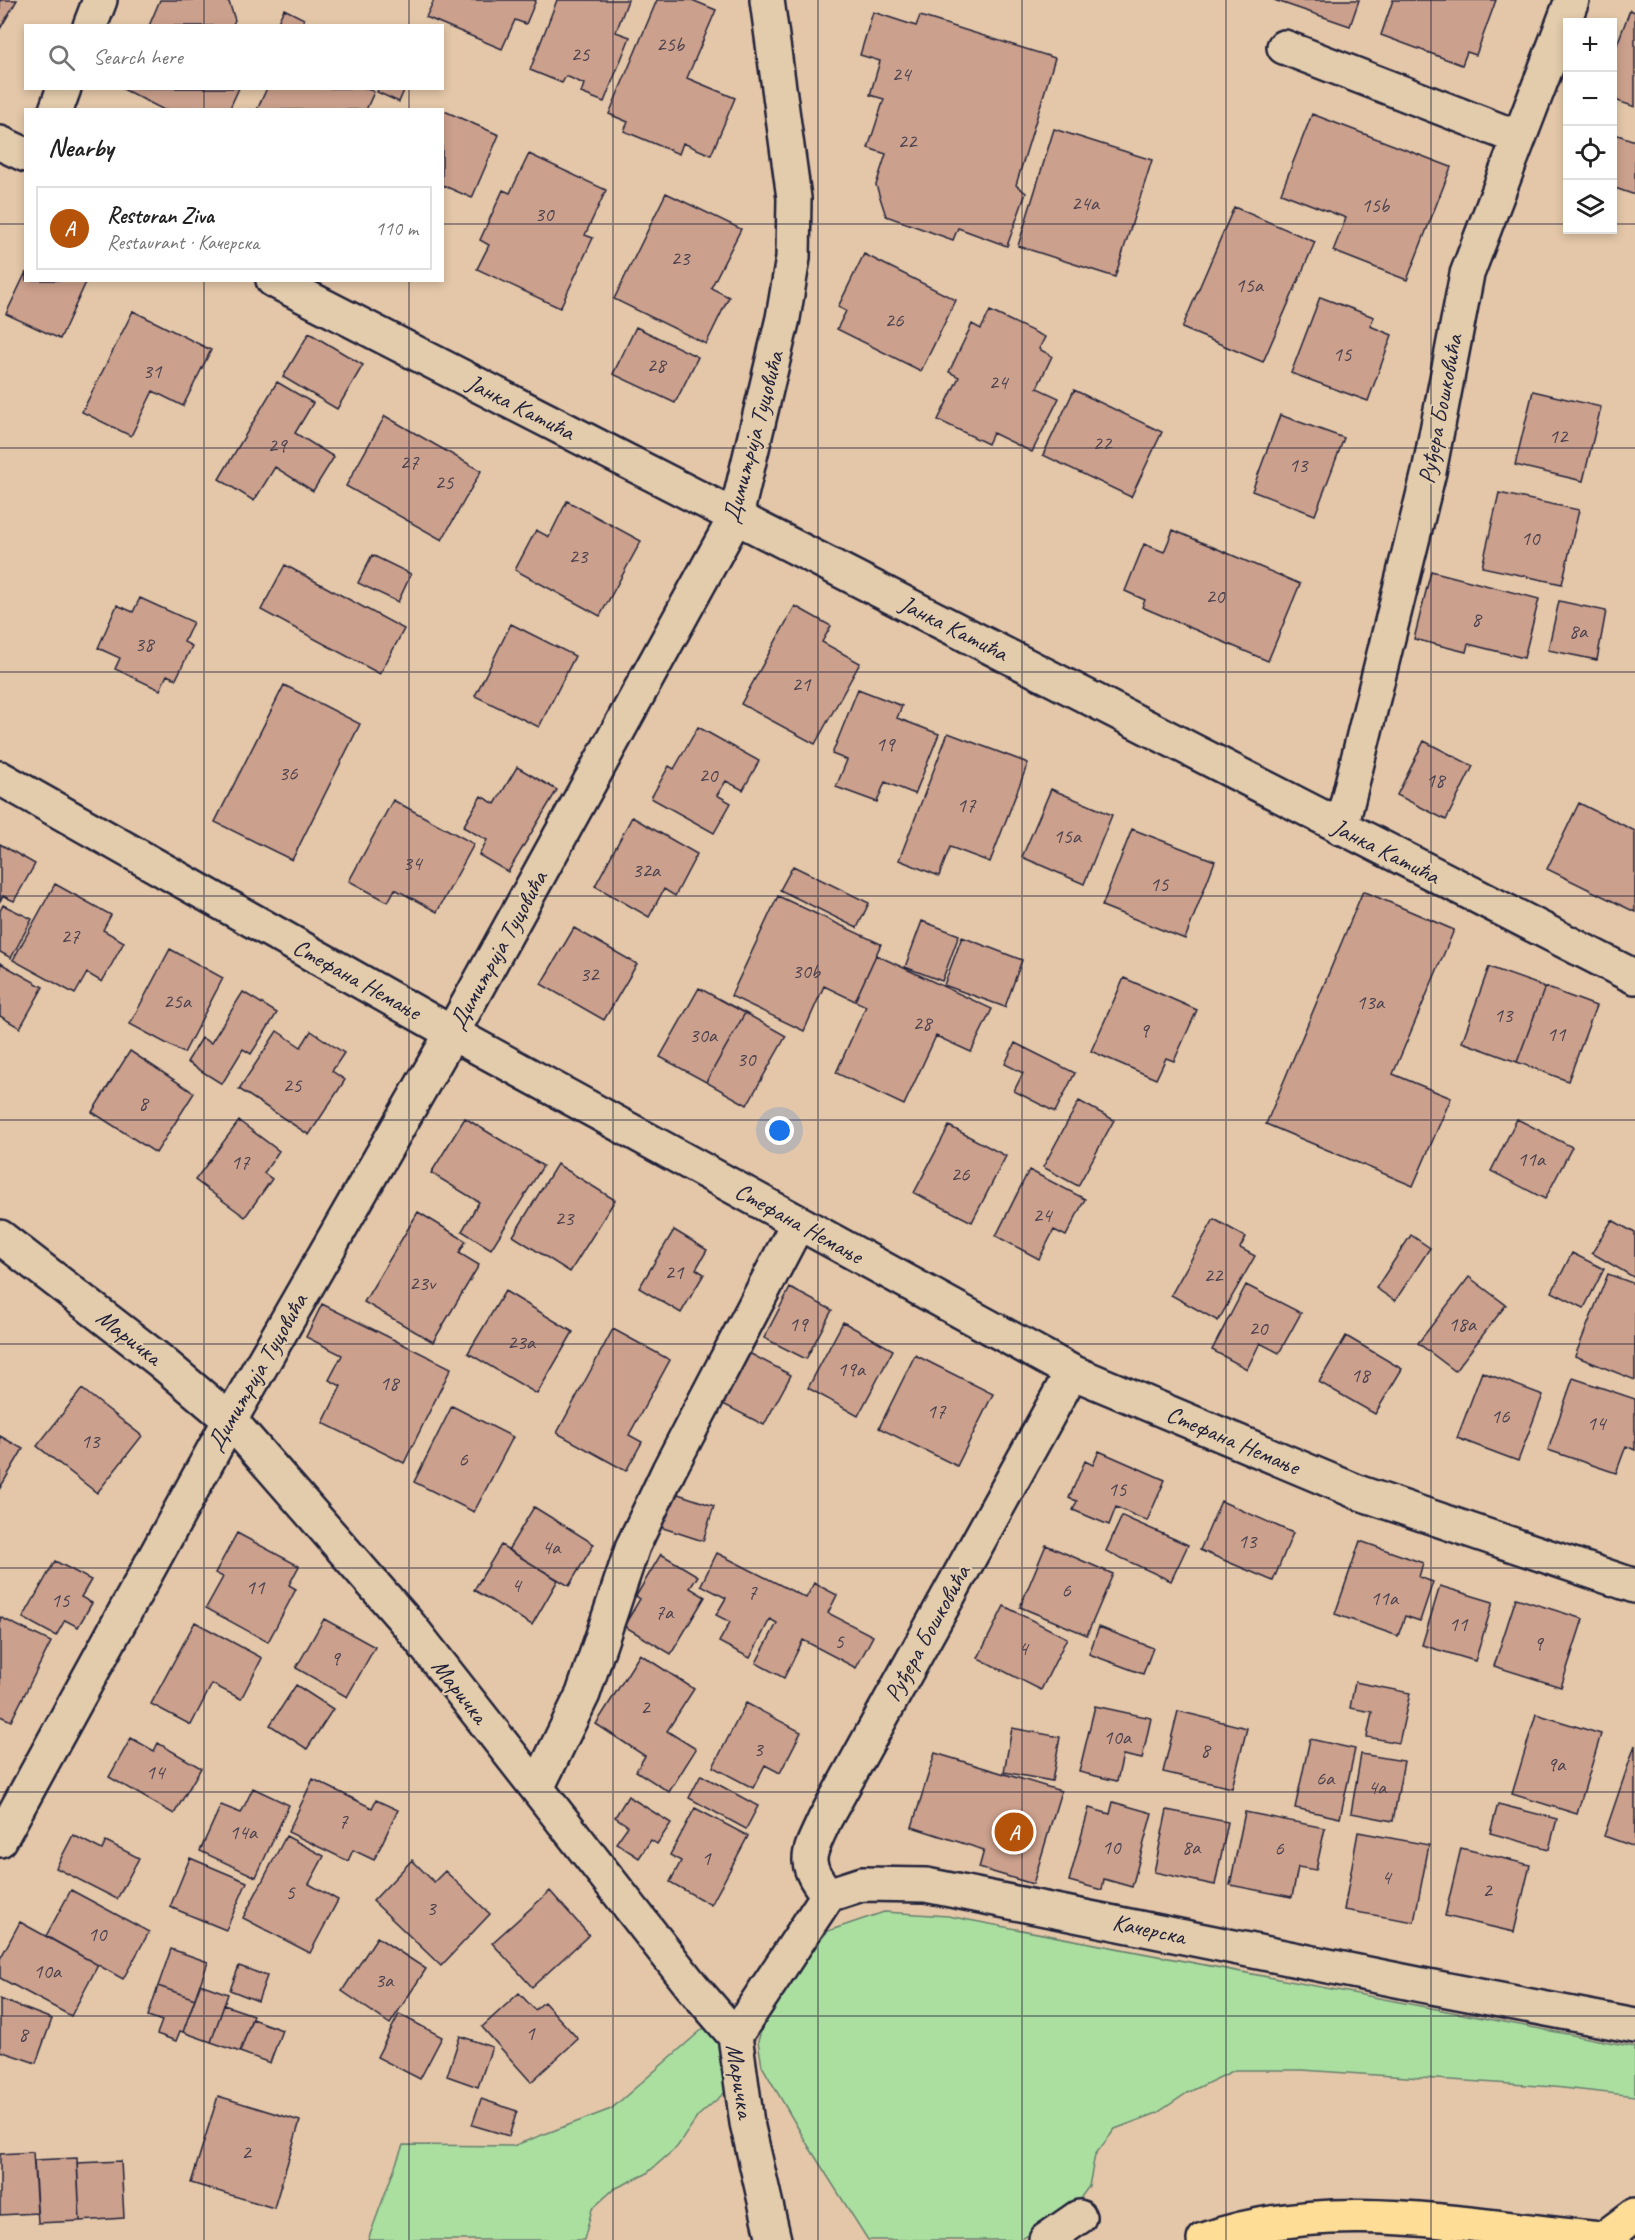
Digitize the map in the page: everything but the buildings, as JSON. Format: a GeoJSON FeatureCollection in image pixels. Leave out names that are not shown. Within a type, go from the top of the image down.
{"type":"FeatureCollection","features":[{"type":"Feature","properties":{"kind":"main road"},"geometry":{"type":"LineString","coordinates":[[1204,2240],[1267,2224],[1365,2217],[1462,2222],[1608,2240],[1635,2215]]}},
{"type":"Feature","properties":{"kind":"street"},"geometry":{"type":"LineString","coordinates":[[91,24],[100,0]]}},
{"type":"Feature","properties":{"kind":"street","name":"Димитрија Туцовића"},"geometry":{"type":"LineString","coordinates":[[0,1840],[11,1792],[230,1420],[452,1033],[736,516],[783,318],[793,258],[794,198],[767,0]]}},
{"type":"Feature","properties":{"kind":"street","name":"Руђера Бошковића"},"geometry":{"type":"LineString","coordinates":[[1341,828],[1430,472],[1467,274],[1572,0]]}},
{"type":"Feature","properties":{"kind":"street"},"geometry":{"type":"LineString","coordinates":[[1284,47],[1519,138]]}},
{"type":"Feature","properties":{"kind":"street"},"geometry":{"type":"LineString","coordinates":[[57,108],[63,90]]}},
{"type":"Feature","properties":{"kind":"street"},"geometry":{"type":"LineString","coordinates":[[0,143],[24,154]]}},
{"type":"Feature","properties":{"kind":"street","name":"Јанка Катића"},"geometry":{"type":"LineString","coordinates":[[277,282],[1635,977]]}},
{"type":"Feature","properties":{"kind":"street","name":"Стефана Немање"},"geometry":{"type":"LineString","coordinates":[[0,778],[452,1033],[1072,1372],[1360,1493],[1635,1586]]}},
{"type":"Feature","properties":{"kind":"street"},"geometry":{"type":"LineString","coordinates":[[537,1788],[583,1694],[633,1546],[669,1470],[798,1223]]}},
{"type":"Feature","properties":{"kind":"street","name":"Маричка"},"geometry":{"type":"LineString","coordinates":[[0,1238],[159,1360],[230,1420],[409,1625],[691,1985],[735,2036],[747,2123],[774,2240]]}},
{"type":"Feature","properties":{"kind":"street","name":"Руђера Бошковића"},"geometry":{"type":"LineString","coordinates":[[828,1895],[814,1877],[808,1856],[825,1819],[1072,1372]]}},
{"type":"Feature","properties":{"kind":"street","name":"Качерска"},"geometry":{"type":"LineString","coordinates":[[828,1895],[862,1884],[926,1885],[1422,1986],[1635,2026]]}},
{"type":"Feature","properties":{"kind":"street"},"geometry":{"type":"LineString","coordinates":[[735,2036],[828,1895]]}},
{"type":"Feature","properties":{"kind":"street"},"geometry":{"type":"LineString","coordinates":[[1046,2240],[1078,2217]]}},
{"type":"Feature","properties":{"kind":"green space"},"geometry":{"type":"Polygon","coordinates":[[[884,1912],[948,1916],[1635,2047],[1635,2096],[1554,2087],[1302,2070],[1235,2070],[1187,2093],[1157,2113],[1115,2129],[1095,2155],[1089,2186],[1072,2210],[1020,2240],[868,2240],[809,2147],[762,2066],[758,2041],[766,2015],[797,1966],[828,1931],[884,1912]]]}},
{"type":"Feature","properties":{"kind":"green space"},"geometry":{"type":"Polygon","coordinates":[[[705,2027],[721,2047],[728,2071],[729,2089],[698,2116],[677,2147],[646,2174],[614,2189],[592,2209],[584,2240],[368,2240],[403,2145],[513,2146],[611,2109],[705,2027]]]}},
{"type":"Feature","properties":{"kind":"place","name":"Restoran Ziva"},"geometry":{"type":"Point","coordinates":[1014,1832]}}]}
